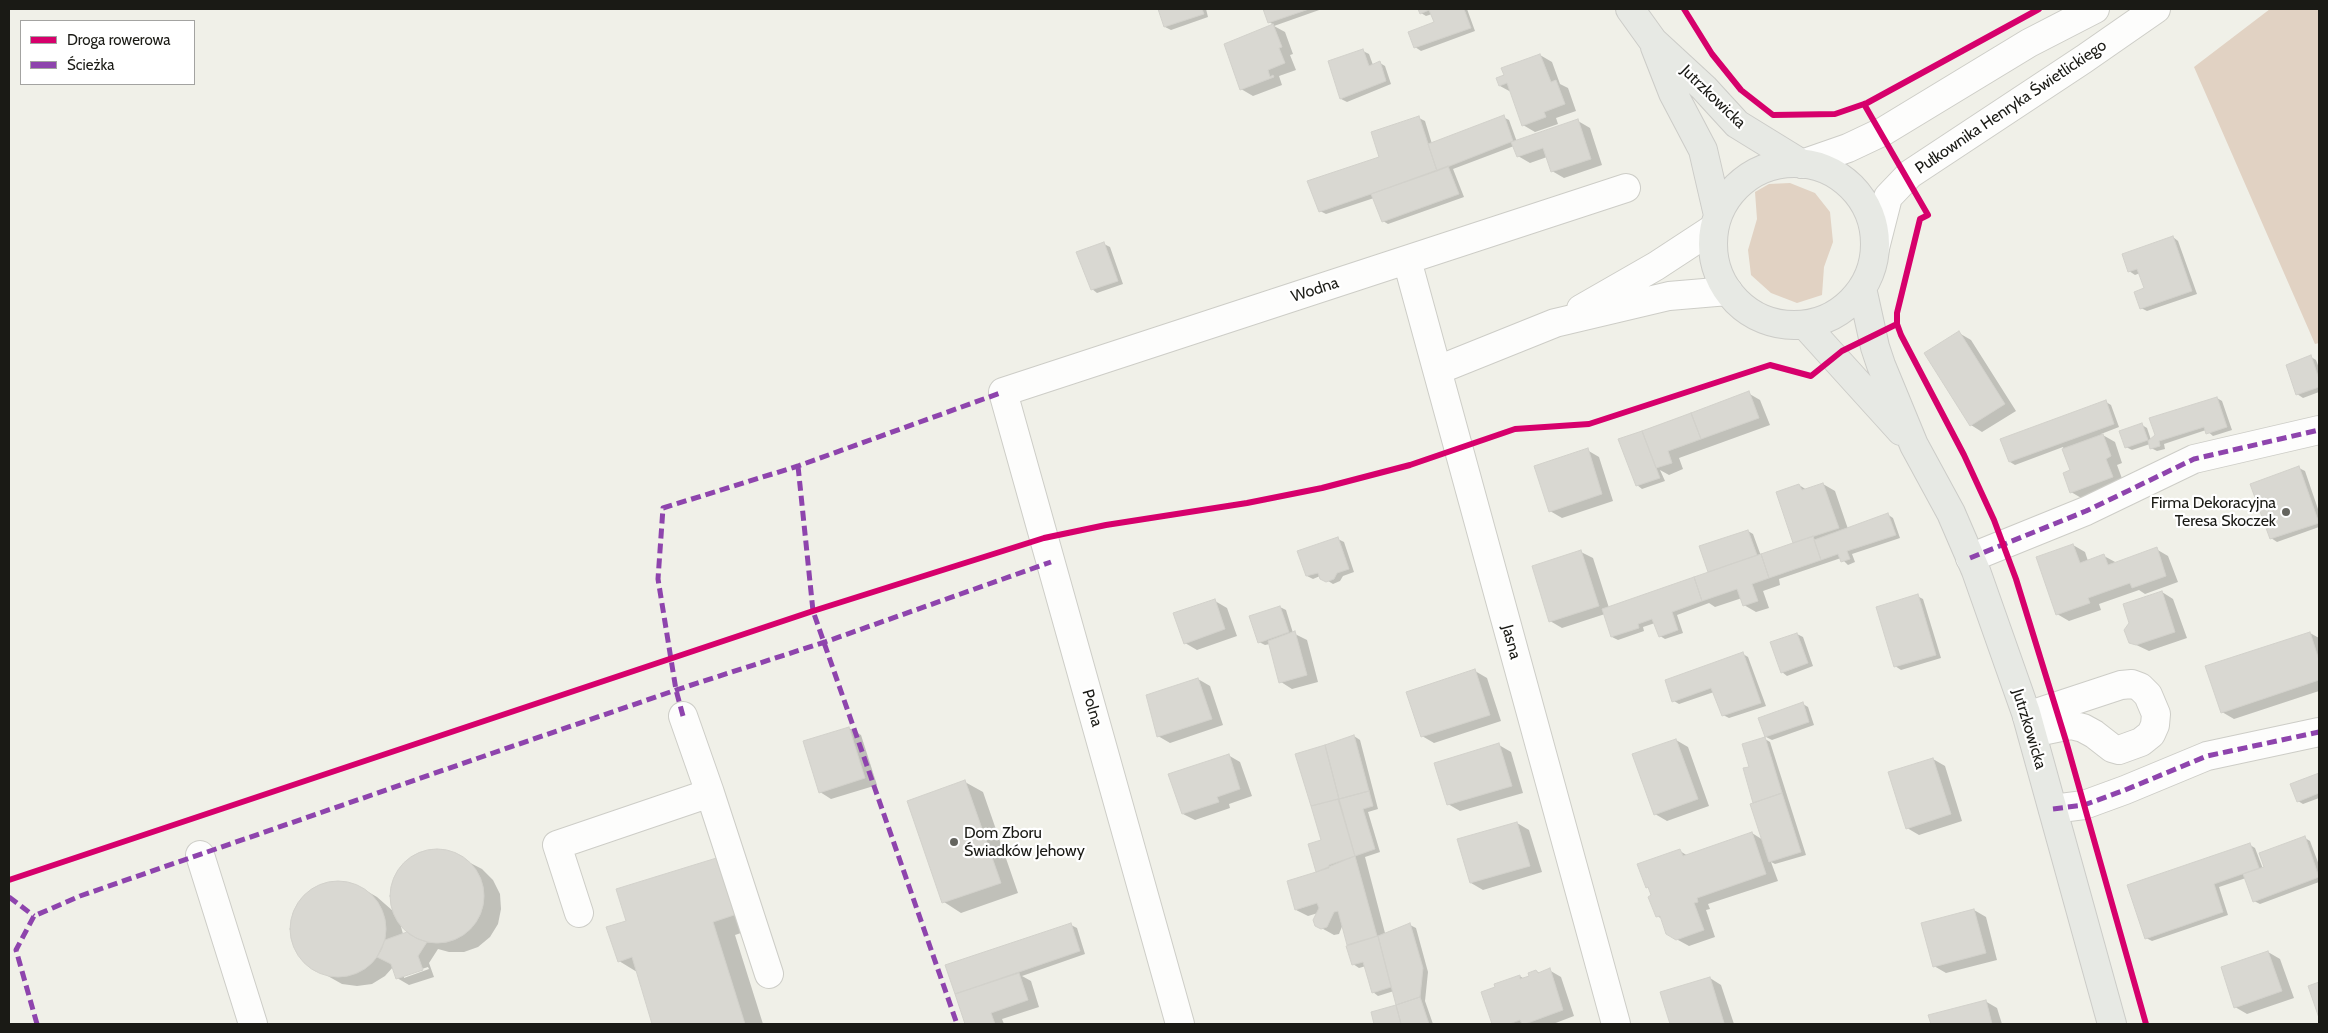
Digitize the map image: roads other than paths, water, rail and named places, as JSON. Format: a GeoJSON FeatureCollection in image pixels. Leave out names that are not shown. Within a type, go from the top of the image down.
{"type":"FeatureCollection","features":[{"type":"Feature","properties":{"kind":"main road","name":"Jutrzkowicka"},"geometry":{"type":"LineString","coordinates":[[1630,9],[1653,41],[1704,88],[1737,124],[1802,164]]}},
{"type":"Feature","properties":{"kind":"main road","name":"Jutrzkowicka"},"geometry":{"type":"LineString","coordinates":[[1653,41],[1673,93],[1703,150],[1716,221]]}},
{"type":"Feature","properties":{"kind":"main road"},"geometry":{"type":"LineString","coordinates":[[1802,164],[1826,170],[1847,183],[1863,201],[1872,223],[1875,248],[1871,269],[1862,288],[1847,306],[1827,318],[1805,324],[1783,324],[1762,318],[1743,307],[1728,291],[1718,272],[1713,250],[1716,221],[1732,192],[1752,175],[1776,166],[1802,164]]}},
{"type":"Feature","properties":{"kind":"main road","name":"Jutrzkowicka"},"geometry":{"type":"LineString","coordinates":[[1862,288],[1874,347],[1914,445],[1951,513],[1970,558],[2030,725],[2112,1024]]}},
{"type":"Feature","properties":{"kind":"main road","name":"Jutrzkowicka"},"geometry":{"type":"LineString","coordinates":[[1805,324],[1914,445]]}},
{"type":"Feature","properties":{"kind":"street"},"geometry":{"type":"LineString","coordinates":[[1802,164],[1848,148],[1884,131],[2029,43],[2094,9]]}},
{"type":"Feature","properties":{"kind":"street","name":"Pułkownika Henryka Świetlickiego"},"geometry":{"type":"LineString","coordinates":[[1875,248],[1888,197],[1910,174],[2156,9]]}},
{"type":"Feature","properties":{"kind":"street","name":"Wodna"},"geometry":{"type":"LineString","coordinates":[[1003,392],[1626,188]]}},
{"type":"Feature","properties":{"kind":"street"},"geometry":{"type":"LineString","coordinates":[[1555,324],[1656,266],[1716,221]]}},
{"type":"Feature","properties":{"kind":"street","name":"Jasna"},"geometry":{"type":"LineString","coordinates":[[1407,260],[1616,1024]]}},
{"type":"Feature","properties":{"kind":"street"},"geometry":{"type":"LineString","coordinates":[[1438,370],[1555,324],[1669,296],[1728,291]]}},
{"type":"Feature","properties":{"kind":"street","name":"Polna"},"geometry":{"type":"LineString","coordinates":[[1003,392],[1180,1024]]}},
{"type":"Feature","properties":{"kind":"street"},"geometry":{"type":"LineString","coordinates":[[1970,558],[2086,512],[2194,459],[2319,430]]}},
{"type":"Feature","properties":{"kind":"street"},"geometry":{"type":"LineString","coordinates":[[683,716],[710,793],[768,974]]}},
{"type":"Feature","properties":{"kind":"street"},"geometry":{"type":"LineString","coordinates":[[2053,809],[2084,805],[2207,756],[2319,732]]}},
{"type":"Feature","properties":{"kind":"street"},"geometry":{"type":"LineString","coordinates":[[579,913],[557,845],[710,793]]}},
{"type":"Feature","properties":{"kind":"street"},"geometry":{"type":"LineString","coordinates":[[200,855],[253,1024]]}},
{"type":"Feature","properties":{"kind":"place","name":"Firma Dekoracyjna Teresa Skoczek"},"geometry":{"type":"Point","coordinates":[2286,512]}},
{"type":"Feature","properties":{"kind":"place","name":"Dom Zboru Świadków Jehowy"},"geometry":{"type":"Point","coordinates":[954,842]}}]}
